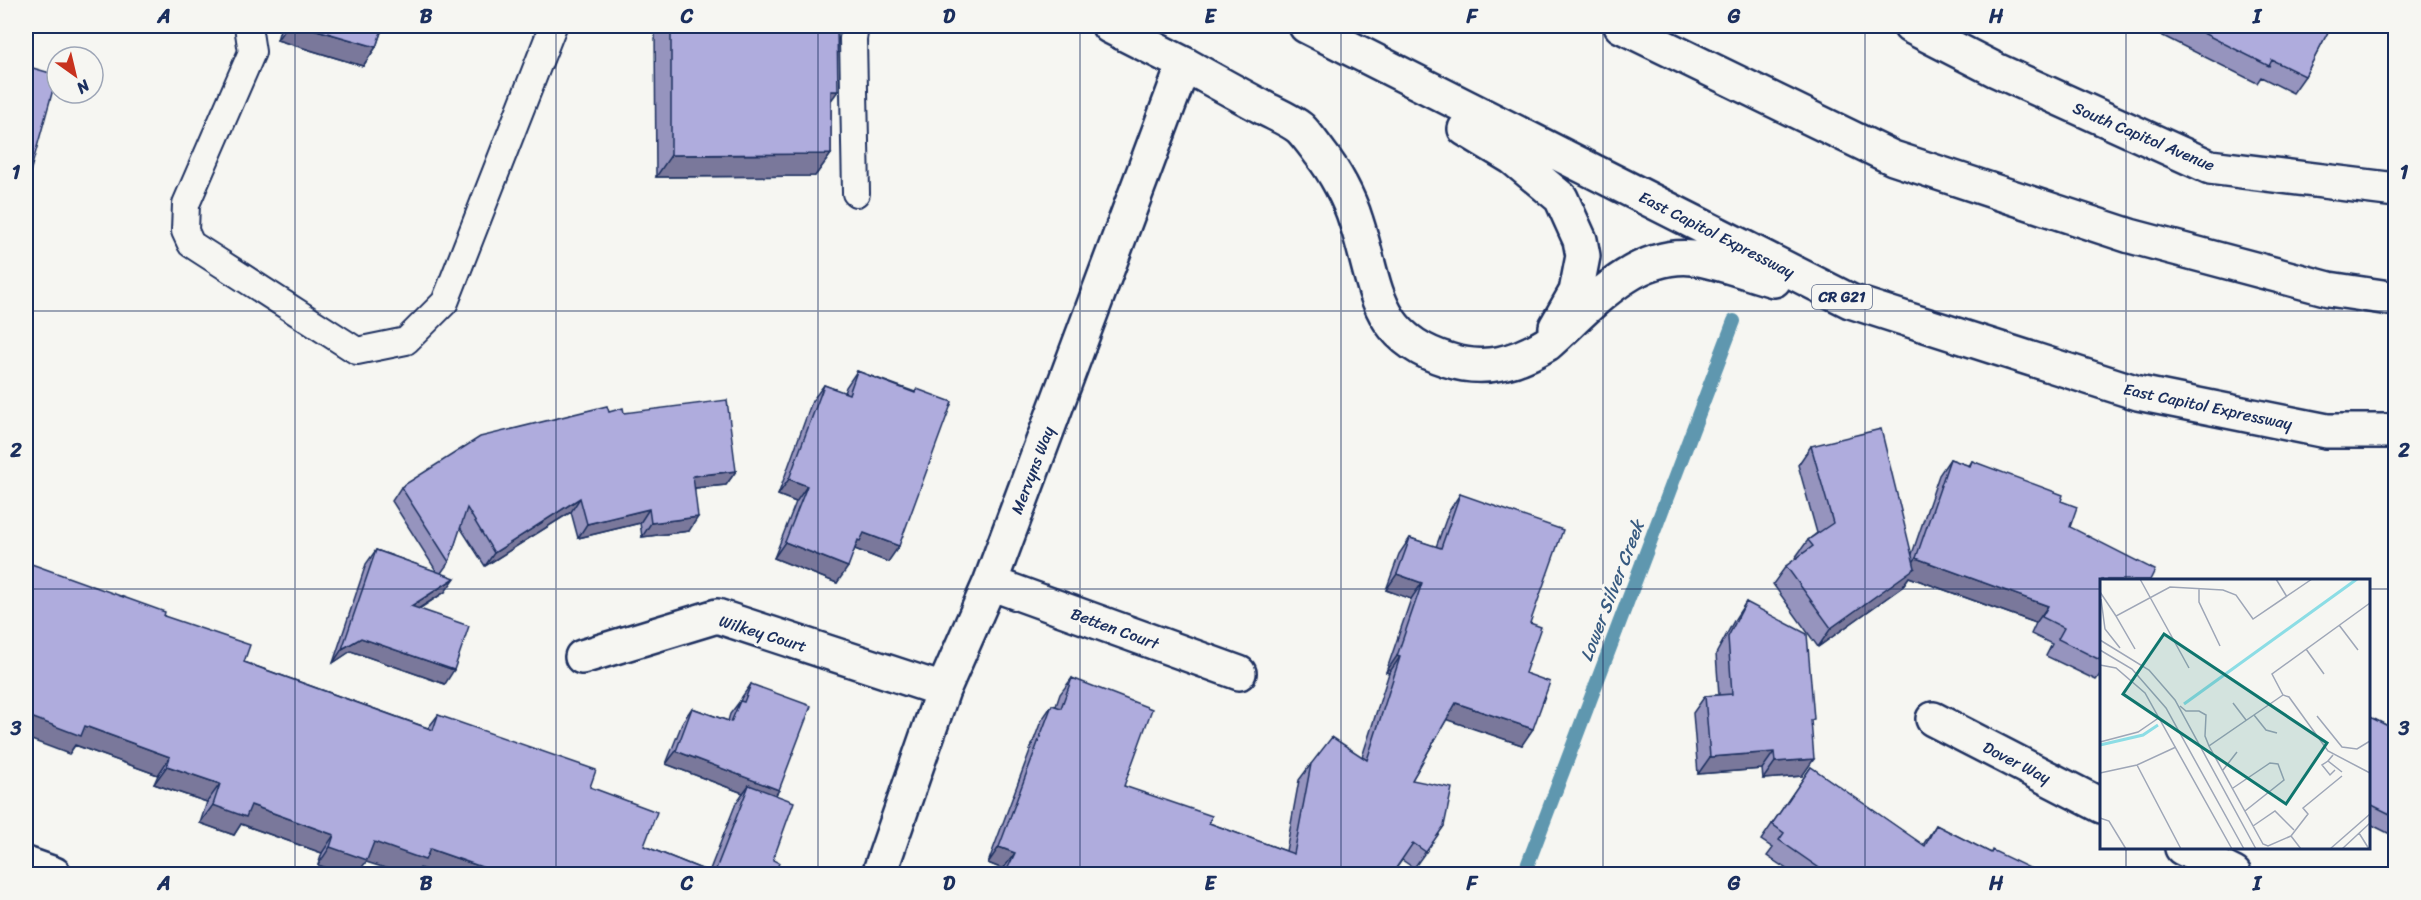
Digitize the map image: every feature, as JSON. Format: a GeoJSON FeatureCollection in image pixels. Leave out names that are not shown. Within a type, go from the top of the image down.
{"type":"FeatureCollection","features":[{"type":"Feature","properties":{"kind":"main road"},"geometry":{"type":"LineString","coordinates":[[1109,26],[1184,64],[1300,128],[1322,154],[1341,186],[1356,220],[1379,303],[1386,316],[1404,338],[1431,355],[1461,364],[1487,366],[1530,354],[1547,344],[1636,268],[1661,259],[1694,258],[1850,301]]}},
{"type":"Feature","properties":{"kind":"main road"},"geometry":{"type":"LineString","coordinates":[[1621,26],[1893,158],[2130,236],[2329,289],[2396,299]]}},
{"type":"Feature","properties":{"kind":"main road","name":"South Capitol Avenue"},"geometry":{"type":"LineString","coordinates":[[1910,26],[1996,70],[2210,167],[2396,190]]}},
{"type":"Feature","properties":{"kind":"main road"},"geometry":{"type":"LineString","coordinates":[[1319,32],[1464,129],[1513,158],[1561,198],[1580,240],[1583,256],[1576,292],[1547,344]]}},
{"type":"Feature","properties":{"kind":"main road","name":"East Capitol Expressway"},"geometry":{"type":"LineString","coordinates":[[1319,32],[1850,301],[2138,393],[2326,431],[2396,431]]}},
{"type":"Feature","properties":{"kind":"main road","name":"Mervyns Way"},"geometry":{"type":"LineString","coordinates":[[879,874],[943,690],[990,583],[1184,64]]}},
{"type":"Feature","properties":{"kind":"main road","name":"Betten Court"},"geometry":{"type":"LineString","coordinates":[[990,583],[1239,673]]}},
{"type":"Feature","properties":{"kind":"main road","name":"Wilkey Court"},"geometry":{"type":"LineString","coordinates":[[582,657],[717,616],[943,690]]}},
{"type":"Feature","properties":{"kind":"main road","name":"Dover Way"},"geometry":{"type":"LineString","coordinates":[[1933,719],[2100,805]]}},
{"type":"Feature","properties":{"kind":"main road"},"geometry":{"type":"LineString","coordinates":[[2184,849],[2234,874]]}},
{"type":"Feature","properties":{"kind":"main road"},"geometry":{"type":"LineString","coordinates":[[26,864],[54,874]]}},
{"type":"Feature","properties":{"kind":"lane"},"geometry":{"type":"LineString","coordinates":[[248,26],[252,52],[186,204],[185,231],[191,244],[357,351],[406,341],[445,302],[553,26]]}},
{"type":"Feature","properties":{"kind":"lane"},"geometry":{"type":"LineString","coordinates":[[855,26],[856,193]]}},
{"type":"Feature","properties":{"kind":"building"},"geometry":{"type":"Polygon","coordinates":[[[303,26],[383,26],[376,47],[303,26]]]}},
{"type":"Feature","properties":{"kind":"building"},"geometry":{"type":"Polygon","coordinates":[[[671,26],[837,27],[838,91],[831,91],[831,154],[671,155],[671,26]]]}},
{"type":"Feature","properties":{"kind":"building"},"geometry":{"type":"Polygon","coordinates":[[[2189,26],[2331,26],[2305,76],[2272,60],[2269,66],[2189,26]]]}},
{"type":"Feature","properties":{"kind":"building"},"geometry":{"type":"Polygon","coordinates":[[[26,66],[45,72],[45,105],[49,105],[26,187],[26,66]]]}},
{"type":"Feature","properties":{"kind":"building"},"geometry":{"type":"Polygon","coordinates":[[[857,371],[915,393],[917,389],[952,402],[899,546],[864,533],[860,541],[858,540],[848,567],[785,542],[807,486],[789,479],[824,385],[849,394],[857,371]]]}},
{"type":"Feature","properties":{"kind":"building"},"geometry":{"type":"Polygon","coordinates":[[[727,400],[736,471],[693,476],[698,517],[651,523],[649,509],[587,524],[580,498],[494,553],[467,508],[449,562],[401,487],[480,437],[607,406],[609,412],[623,408],[624,413],[727,400]]]}},
{"type":"Feature","properties":{"kind":"building"},"geometry":{"type":"Polygon","coordinates":[[[1881,429],[1915,568],[1831,628],[1786,566],[1813,546],[1808,540],[1833,523],[1811,446],[1881,429]]]}},
{"type":"Feature","properties":{"kind":"building"},"geometry":{"type":"Polygon","coordinates":[[[1950,459],[1970,466],[1972,461],[2063,495],[2061,501],[2077,507],[2070,527],[2155,570],[2150,579],[2100,579],[2100,660],[2058,639],[2064,628],[2042,617],[2048,606],[1916,558],[1950,459]]]}},
{"type":"Feature","properties":{"kind":"building"},"geometry":{"type":"Polygon","coordinates":[[[1460,494],[1563,530],[1530,623],[1541,627],[1525,673],[1550,682],[1533,729],[1456,703],[1412,780],[1452,788],[1444,826],[1426,852],[1413,843],[1392,874],[1094,874],[1085,871],[1084,874],[1005,874],[1015,853],[999,847],[1052,705],[1061,708],[1072,678],[1152,709],[1124,786],[1212,816],[1209,823],[1294,854],[1311,764],[1332,737],[1367,760],[1400,657],[1397,656],[1422,583],[1397,574],[1410,538],[1441,548],[1460,494]]]}},
{"type":"Feature","properties":{"kind":"building"},"geometry":{"type":"Polygon","coordinates":[[[376,550],[455,578],[411,606],[469,626],[454,670],[361,638],[342,649],[376,550]]]}},
{"type":"Feature","properties":{"kind":"building"},"geometry":{"type":"Polygon","coordinates":[[[26,562],[165,612],[164,616],[250,645],[244,662],[433,730],[438,715],[596,770],[590,787],[657,812],[644,846],[714,874],[502,874],[430,849],[425,860],[374,842],[367,860],[330,847],[334,835],[251,805],[246,817],[213,805],[220,784],[167,766],[170,757],[85,726],[81,736],[31,717],[26,733],[26,562]]]}},
{"type":"Feature","properties":{"kind":"building"},"geometry":{"type":"Polygon","coordinates":[[[1746,602],[1807,634],[1814,719],[1811,720],[1814,759],[1775,762],[1774,752],[1710,757],[1705,696],[1732,694],[1728,637],[1746,602]]]}},
{"type":"Feature","properties":{"kind":"building"},"geometry":{"type":"Polygon","coordinates":[[[751,684],[811,706],[779,790],[676,751],[692,708],[731,722],[740,701],[744,702],[751,684]]]}},
{"type":"Feature","properties":{"kind":"building"},"geometry":{"type":"Polygon","coordinates":[[[2370,717],[2396,730],[2396,817],[2370,804],[2370,717]]]}},
{"type":"Feature","properties":{"kind":"building"},"geometry":{"type":"Polygon","coordinates":[[[1811,767],[1925,846],[1936,825],[1991,853],[1992,850],[2042,874],[1828,874],[1779,840],[1784,833],[1772,824],[1811,767]]]}},
{"type":"Feature","properties":{"kind":"building"},"geometry":{"type":"Polygon","coordinates":[[[749,785],[794,802],[773,860],[779,863],[775,874],[714,874],[749,785]]]}},
{"type":"Feature","properties":{"kind":"waterway","name":"Lower Silver Creek"},"geometry":{"type":"LineString","coordinates":[[1524,874],[1734,321]]}}]}
